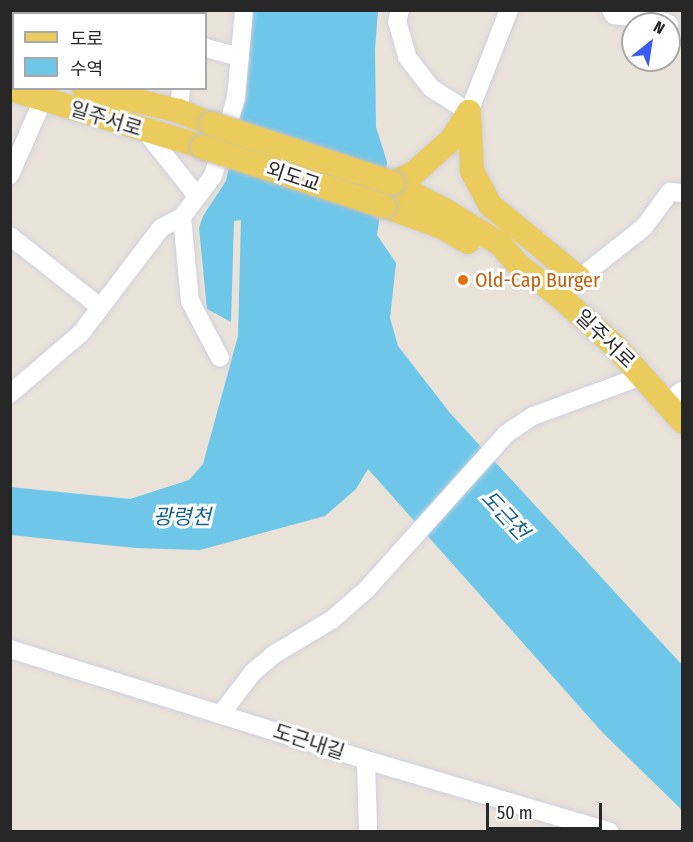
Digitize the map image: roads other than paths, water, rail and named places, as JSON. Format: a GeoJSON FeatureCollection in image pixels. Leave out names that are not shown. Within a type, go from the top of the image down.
{"type":"FeatureCollection","features":[{"type":"Feature","properties":{"kind":"main road","name":"일주서로"},"geometry":{"type":"LineString","coordinates":[[13,90],[146,132],[203,147]]}},
{"type":"Feature","properties":{"kind":"main road","name":"일주서로"},"geometry":{"type":"LineString","coordinates":[[100,90],[180,100],[212,124]]}},
{"type":"Feature","properties":{"kind":"main road"},"geometry":{"type":"LineString","coordinates":[[392,183],[414,173],[452,139],[469,112]]}},
{"type":"Feature","properties":{"kind":"main road"},"geometry":{"type":"LineString","coordinates":[[469,112],[472,171],[490,205],[579,278]]}},
{"type":"Feature","properties":{"kind":"main road","name":"외도교"},"geometry":{"type":"LineString","coordinates":[[212,124],[392,183]]}},
{"type":"Feature","properties":{"kind":"main road","name":"외도교"},"geometry":{"type":"LineString","coordinates":[[203,147],[384,206]]}},
{"type":"Feature","properties":{"kind":"main road","name":"일주서로"},"geometry":{"type":"LineString","coordinates":[[392,183],[448,212],[500,244],[519,266],[558,295],[614,345],[642,376],[674,397],[682,421]]}},
{"type":"Feature","properties":{"kind":"main road","name":"일주서로"},"geometry":{"type":"LineString","coordinates":[[384,206],[442,227],[490,255],[519,266]]}},
{"type":"Feature","properties":{"kind":"street"},"geometry":{"type":"LineString","coordinates":[[11,392],[81,333],[160,228],[182,217],[213,176],[226,139],[236,98],[244,10]]}},
{"type":"Feature","properties":{"kind":"street"},"geometry":{"type":"LineString","coordinates":[[400,10],[398,21],[407,57],[431,88],[469,112],[509,10]]}},
{"type":"Feature","properties":{"kind":"street"},"geometry":{"type":"LineString","coordinates":[[207,48],[240,57]]}},
{"type":"Feature","properties":{"kind":"street"},"geometry":{"type":"LineString","coordinates":[[10,175],[43,100]]}},
{"type":"Feature","properties":{"kind":"street"},"geometry":{"type":"LineString","coordinates":[[146,132],[197,196]]}},
{"type":"Feature","properties":{"kind":"street"},"geometry":{"type":"LineString","coordinates":[[558,295],[644,228],[670,192],[682,193]]}},
{"type":"Feature","properties":{"kind":"street"},"geometry":{"type":"LineString","coordinates":[[182,217],[190,301],[220,358]]}},
{"type":"Feature","properties":{"kind":"street"},"geometry":{"type":"LineString","coordinates":[[10,236],[100,307]]}},
{"type":"Feature","properties":{"kind":"street"},"geometry":{"type":"LineString","coordinates":[[221,714],[253,672],[273,655],[333,619],[400,554],[506,434],[533,416],[642,376]]}},
{"type":"Feature","properties":{"kind":"street","name":"도근내길"},"geometry":{"type":"LineString","coordinates":[[10,649],[366,760],[610,831]]}},
{"type":"Feature","properties":{"kind":"street"},"geometry":{"type":"LineString","coordinates":[[366,760],[368,831]]}},
{"type":"Feature","properties":{"kind":"water"},"geometry":{"type":"Polygon","coordinates":[[[248,11],[378,11],[375,49],[376,127],[387,162],[377,235],[396,263],[390,318],[398,346],[450,413],[682,665],[682,810],[603,733],[368,469],[356,489],[325,516],[200,550],[135,548],[11,535],[10,487],[130,499],[189,480],[203,464],[238,336],[241,220],[234,221],[231,322],[207,309],[199,228],[203,216],[226,181],[241,111],[248,11]]]}},
{"type":"Feature","properties":{"kind":"place","name":"Old-Cap Burger"},"geometry":{"type":"Point","coordinates":[463,280]}},
{"type":"Feature","properties":{"kind":"water label","name":"도근천"},"geometry":{"type":"Point","coordinates":[505,515]}},
{"type":"Feature","properties":{"kind":"water label","name":"광령천"},"geometry":{"type":"Point","coordinates":[182,517]}}]}
